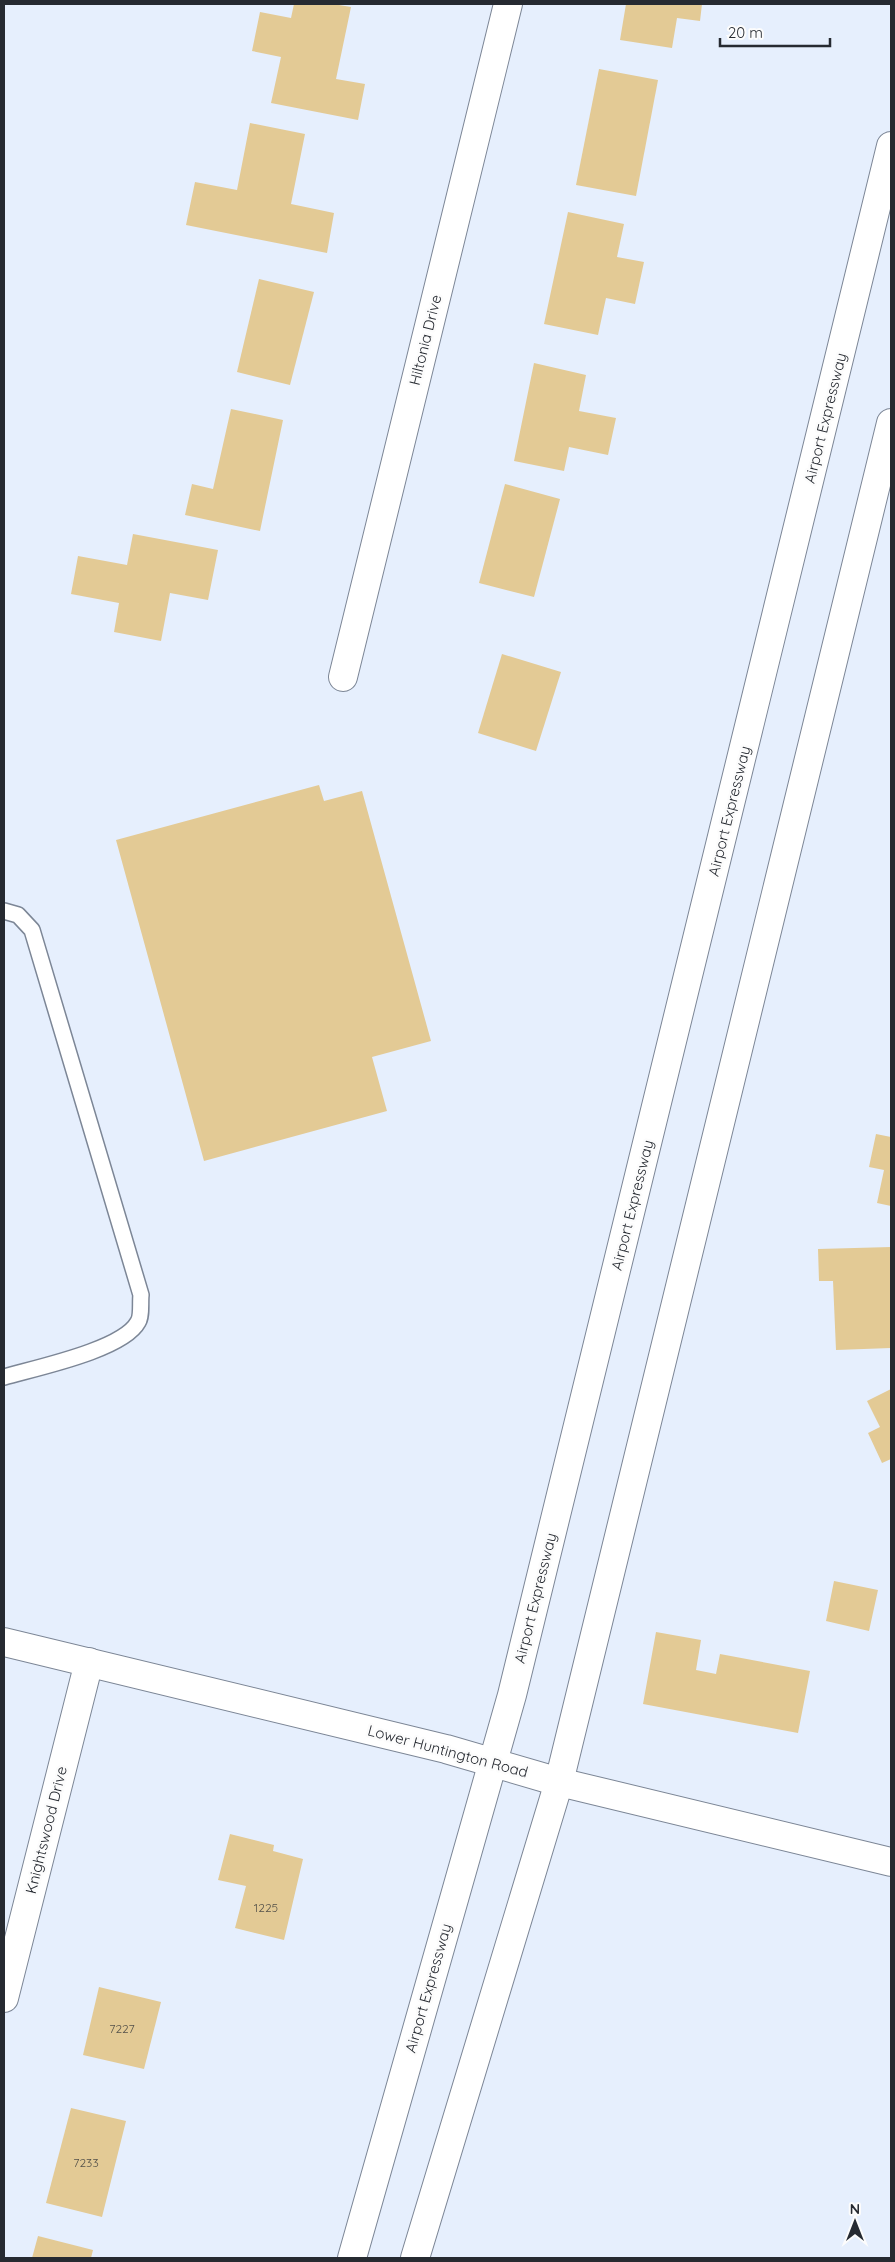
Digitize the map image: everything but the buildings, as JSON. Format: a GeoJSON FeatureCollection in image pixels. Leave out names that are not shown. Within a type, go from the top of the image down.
{"type":"FeatureCollection","features":[{"type":"Feature","properties":{"kind":"main road","name":"Hiltonia Drive"},"geometry":{"type":"LineString","coordinates":[[343,677],[508,4]]}},
{"type":"Feature","properties":{"kind":"main road","name":"Airport Expressway"},"geometry":{"type":"LineString","coordinates":[[352,2258],[514,1685],[891,146]]}},
{"type":"Feature","properties":{"kind":"main road"},"geometry":{"type":"LineString","coordinates":[[415,2258],[559,1782],[891,423]]}},
{"type":"Feature","properties":{"kind":"main road","name":"Lower Huntington Road"},"geometry":{"type":"LineString","coordinates":[[4,1642],[492,1761],[559,1782],[891,1862]]}},
{"type":"Feature","properties":{"kind":"main road","name":"Knightswood Drive"},"geometry":{"type":"LineString","coordinates":[[4,1998],[89,1662]]}},
{"type":"Feature","properties":{"kind":"lane"},"geometry":{"type":"LineString","coordinates":[[4,911],[18,914],[32,930],[141,1295],[139,1321],[127,1336],[104,1347],[4,1377]]}}]}
